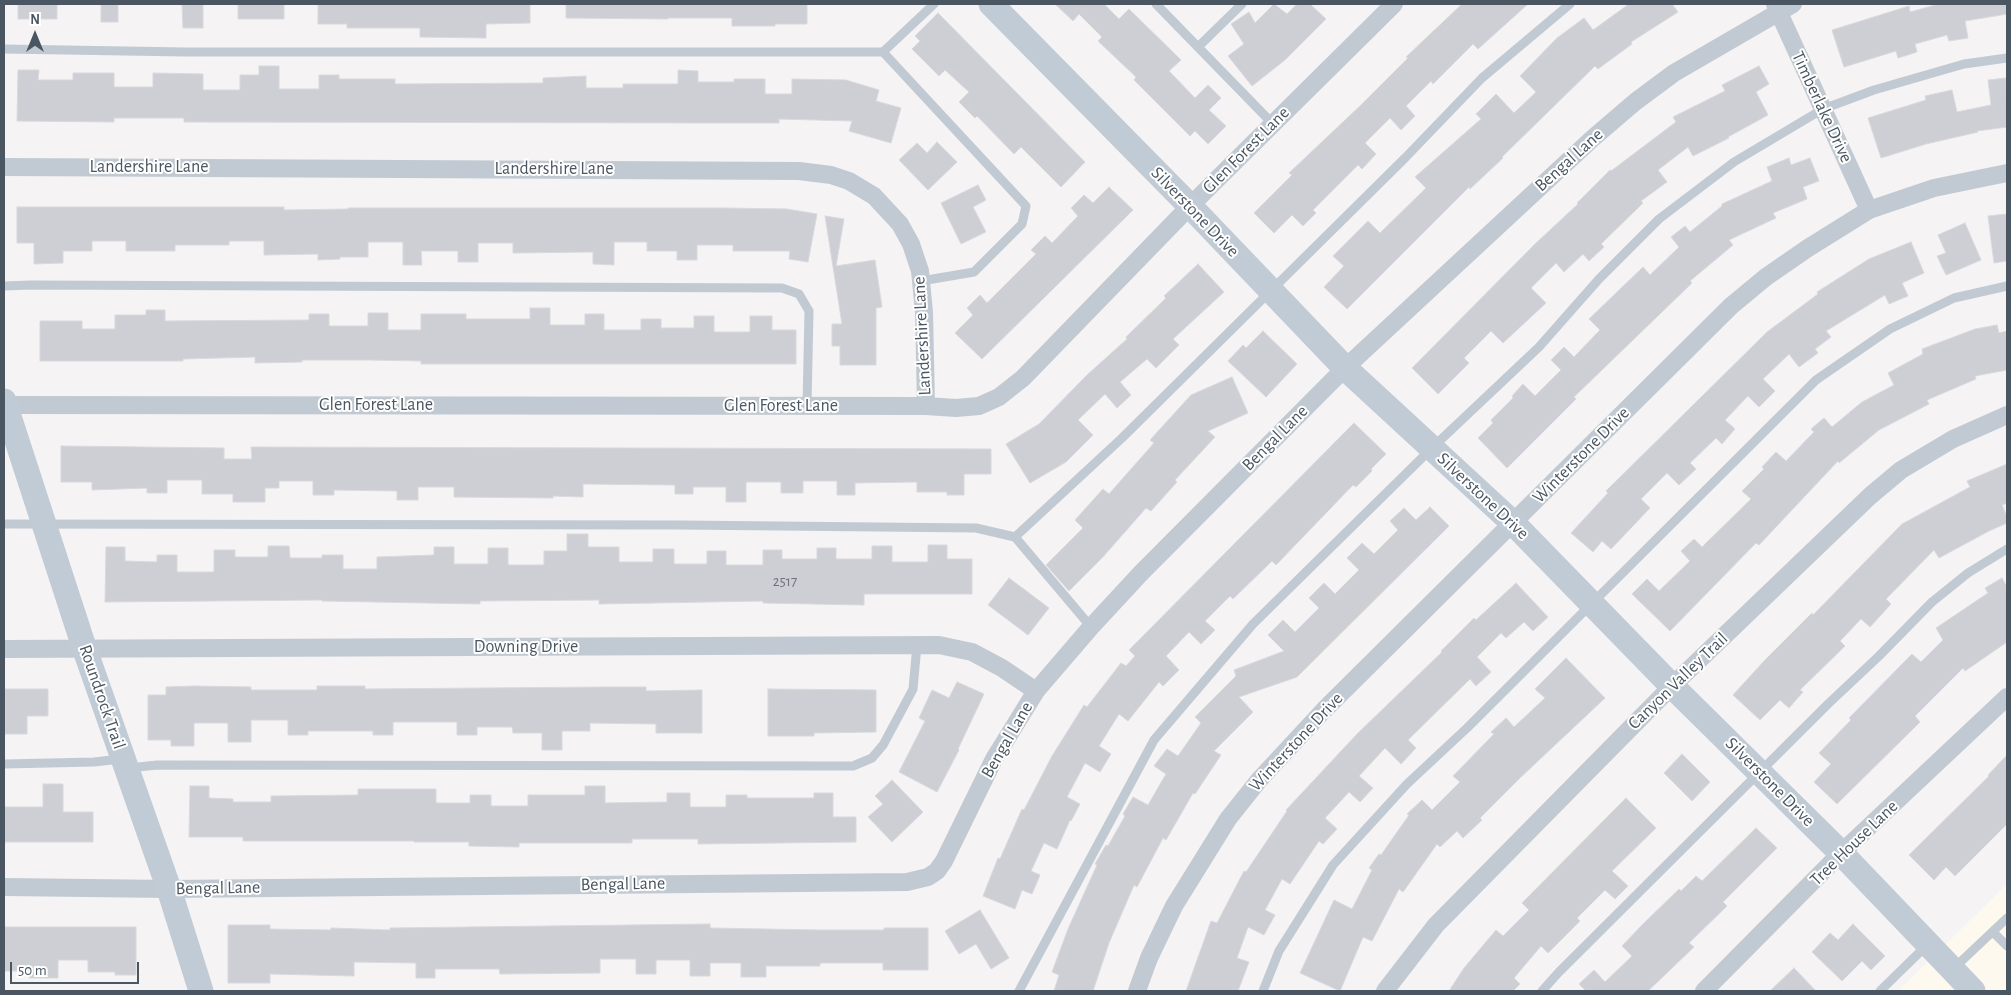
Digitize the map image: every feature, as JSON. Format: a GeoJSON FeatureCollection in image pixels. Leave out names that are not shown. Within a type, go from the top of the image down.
{"type":"FeatureCollection","features":[{"type":"Feature","properties":{"kind":"street","name":"Silverstone Drive"},"geometry":{"type":"LineString","coordinates":[[991,4],[1190,206],[1345,368],[1513,523],[1672,686],[1841,853],[1974,991]]}},
{"type":"Feature","properties":{"kind":"street","name":"Glen Forest Lane"},"geometry":{"type":"LineString","coordinates":[[4,404],[926,406],[956,408],[979,406],[1000,397],[1022,378],[1190,206],[1394,4]]}},
{"type":"Feature","properties":{"kind":"street","name":"Timberlake Drive"},"geometry":{"type":"LineString","coordinates":[[1782,6],[1823,109],[1869,210]]}},
{"type":"Feature","properties":{"kind":"street","name":"Bengal Lane"},"geometry":{"type":"LineString","coordinates":[[4,887],[169,889],[918,880],[937,871],[944,861],[994,759],[1036,691],[1141,573],[1345,368],[1592,138],[1635,102],[1674,73],[1782,6]]}},
{"type":"Feature","properties":{"kind":"street","name":"Landershire Lane"},"geometry":{"type":"LineString","coordinates":[[4,167],[799,170],[831,175],[849,181],[874,196],[900,224],[911,244],[920,271],[924,312],[926,406]]}},
{"type":"Feature","properties":{"kind":"street","name":"Winterstone Drive"},"geometry":{"type":"LineString","coordinates":[[1137,991],[1149,958],[1174,906],[1228,819],[1259,780],[1324,710],[1731,306],[1766,277],[1869,210],[1934,188],[2007,173]]}},
{"type":"Feature","properties":{"kind":"street","name":"Roundrock Trail"},"geometry":{"type":"LineString","coordinates":[[4,404],[85,650],[169,889],[201,991]]}},
{"type":"Feature","properties":{"kind":"street","name":"Canyon Valley Trail"},"geometry":{"type":"LineString","coordinates":[[1385,991],[1436,925],[1672,686],[1870,496],[1901,470],[1953,439],[2007,415]]}},
{"type":"Feature","properties":{"kind":"street","name":"Downing Drive"},"geometry":{"type":"LineString","coordinates":[[4,649],[939,645],[972,652],[1002,668],[1036,691]]}},
{"type":"Feature","properties":{"kind":"street","name":"Tree House Lane"},"geometry":{"type":"LineString","coordinates":[[1704,991],[1841,853],[2007,697]]}},
{"type":"Feature","properties":{"kind":"lane"},"geometry":{"type":"LineString","coordinates":[[4,49],[186,52],[883,52],[934,4]]}},
{"type":"Feature","properties":{"kind":"lane"},"geometry":{"type":"LineString","coordinates":[[1156,4],[1273,124]]}},
{"type":"Feature","properties":{"kind":"lane"},"geometry":{"type":"LineString","coordinates":[[1198,47],[1242,4]]}},
{"type":"Feature","properties":{"kind":"lane"},"geometry":{"type":"LineString","coordinates":[[1015,537],[1122,438],[1482,78],[1570,4]]}},
{"type":"Feature","properties":{"kind":"lane"},"geometry":{"type":"LineString","coordinates":[[883,52],[1026,206],[1022,224],[974,272],[921,281]]}},
{"type":"Feature","properties":{"kind":"lane"},"geometry":{"type":"LineString","coordinates":[[1019,991],[1154,740],[1253,624],[1432,448],[1539,347],[1599,279],[1659,219],[1734,162],[1823,109],[1874,90],[1964,64],[2007,58]]}},
{"type":"Feature","properties":{"kind":"lane"},"geometry":{"type":"LineString","coordinates":[[4,286],[31,284],[782,288],[799,294],[809,310],[807,406]]}},
{"type":"Feature","properties":{"kind":"lane"},"geometry":{"type":"LineString","coordinates":[[1263,991],[1279,951],[1333,865],[1407,784],[1592,604],[1816,380],[1890,329],[1954,298],[2007,286]]}},
{"type":"Feature","properties":{"kind":"lane"},"geometry":{"type":"LineString","coordinates":[[4,524],[680,525],[976,528],[1015,537],[1091,627]]}},
{"type":"Feature","properties":{"kind":"lane"},"geometry":{"type":"LineString","coordinates":[[1542,991],[1606,925],[1932,602],[1968,573],[2007,549]]}},
{"type":"Feature","properties":{"kind":"lane"},"geometry":{"type":"LineString","coordinates":[[4,764],[94,762],[158,765],[853,766],[872,758],[883,745],[913,689],[917,645]]}},
{"type":"Feature","properties":{"kind":"lane"},"geometry":{"type":"LineString","coordinates":[[1953,970],[2007,918]]}},
{"type":"Feature","properties":{"kind":"lane"},"geometry":{"type":"LineString","coordinates":[[1993,932],[2007,946]]}},
{"type":"Feature","properties":{"kind":"lane"},"geometry":{"type":"LineString","coordinates":[[1880,991],[1928,944]]}},
{"type":"Feature","properties":{"kind":"shaded area"},"geometry":{"type":"Polygon","coordinates":[[[2007,884],[2007,991],[1898,991],[2007,884]]]}},
{"type":"Feature","properties":{"kind":"building"},"geometry":{"type":"Polygon","coordinates":[[[18,4],[57,4],[57,19],[18,19],[18,4]]]}},
{"type":"Feature","properties":{"kind":"building"},"geometry":{"type":"Polygon","coordinates":[[[101,4],[118,4],[118,22],[101,22],[101,4]]]}},
{"type":"Feature","properties":{"kind":"building"},"geometry":{"type":"Polygon","coordinates":[[[182,4],[203,4],[203,28],[183,28],[182,4]]]}},
{"type":"Feature","properties":{"kind":"building"},"geometry":{"type":"Polygon","coordinates":[[[238,4],[284,4],[284,19],[238,19],[238,4]]]}},
{"type":"Feature","properties":{"kind":"building"},"geometry":{"type":"Polygon","coordinates":[[[318,4],[530,4],[530,23],[486,24],[486,38],[420,37],[420,28],[347,28],[347,24],[318,24],[318,4]]]}},
{"type":"Feature","properties":{"kind":"building"},"geometry":{"type":"Polygon","coordinates":[[[566,4],[807,4],[807,24],[732,26],[732,18],[566,18],[566,4]]]}},
{"type":"Feature","properties":{"kind":"building"},"geometry":{"type":"Polygon","coordinates":[[[1055,4],[1104,4],[1119,19],[1129,9],[1181,60],[1169,71],[1195,98],[1208,85],[1221,98],[1209,110],[1226,126],[1208,144],[1195,131],[1190,136],[1134,80],[1136,77],[1098,41],[1102,37],[1079,14],[1073,21],[1055,4]]]}},
{"type":"Feature","properties":{"kind":"building"},"geometry":{"type":"Polygon","coordinates":[[[1274,4],[1287,14],[1297,4],[1310,4],[1326,19],[1285,60],[1252,86],[1228,56],[1244,44],[1231,24],[1249,12],[1255,23],[1274,4]]]}},
{"type":"Feature","properties":{"kind":"building"},"geometry":{"type":"Polygon","coordinates":[[[1462,4],[1528,4],[1478,49],[1473,44],[1433,84],[1431,81],[1406,106],[1415,116],[1401,130],[1390,118],[1365,143],[1376,154],[1362,169],[1358,165],[1313,210],[1316,213],[1303,226],[1292,215],[1274,233],[1254,213],[1292,175],[1289,173],[1362,104],[1408,58],[1406,57],[1462,4]]]}},
{"type":"Feature","properties":{"kind":"building"},"geometry":{"type":"Polygon","coordinates":[[[1629,4],[1672,4],[1678,12],[1631,42],[1632,44],[1598,69],[1595,66],[1503,158],[1470,189],[1469,187],[1347,309],[1324,287],[1344,266],[1333,256],[1368,221],[1380,233],[1426,188],[1415,177],[1481,119],[1476,114],[1496,94],[1514,113],[1536,92],[1520,76],[1557,38],[1584,18],[1593,30],[1629,4]]]}},
{"type":"Feature","properties":{"kind":"building"},"geometry":{"type":"Polygon","coordinates":[[[1939,4],[2007,4],[2007,14],[1965,21],[1968,38],[1949,41],[1947,35],[1915,44],[1917,52],[1898,58],[1896,51],[1844,67],[1832,30],[1909,6],[1910,12],[1939,4]]]}},
{"type":"Feature","properties":{"kind":"building"},"geometry":{"type":"Polygon","coordinates":[[[938,13],[1085,162],[1061,187],[1021,147],[1014,154],[977,116],[975,118],[959,102],[969,92],[945,70],[939,76],[912,49],[920,41],[915,36],[938,13]]]}},
{"type":"Feature","properties":{"kind":"building"},"geometry":{"type":"Polygon","coordinates":[[[259,66],[279,66],[279,89],[319,89],[319,75],[339,75],[339,79],[395,79],[395,84],[543,83],[543,78],[586,76],[586,88],[623,88],[623,84],[678,84],[678,70],[698,71],[698,82],[734,82],[734,79],[765,79],[765,94],[792,94],[792,79],[846,80],[879,90],[876,101],[901,108],[891,143],[849,131],[852,121],[779,119],[779,123],[184,122],[184,118],[114,118],[114,122],[17,121],[18,70],[39,70],[38,80],[73,80],[73,73],[114,73],[114,87],[153,87],[153,73],[203,74],[203,90],[240,90],[240,75],[259,75],[259,66]]]}},
{"type":"Feature","properties":{"kind":"building"},"geometry":{"type":"Polygon","coordinates":[[[1759,66],[1769,84],[1756,92],[1768,115],[1693,156],[1688,147],[1658,170],[1667,182],[1641,201],[1643,203],[1601,244],[1604,247],[1589,261],[1583,254],[1564,272],[1556,263],[1531,288],[1546,303],[1503,343],[1491,331],[1464,358],[1469,363],[1438,394],[1412,368],[1610,170],[1676,122],[1673,117],[1725,91],[1722,85],[1759,66]]]}},
{"type":"Feature","properties":{"kind":"building"},"geometry":{"type":"Polygon","coordinates":[[[2006,78],[2007,127],[1977,131],[1881,158],[1868,118],[1926,100],[1925,96],[1952,90],[1957,112],[1991,105],[1988,80],[2006,78]]]}},
{"type":"Feature","properties":{"kind":"building"},"geometry":{"type":"Polygon","coordinates":[[[937,142],[957,162],[928,190],[899,160],[917,143],[927,153],[937,142]]]}},
{"type":"Feature","properties":{"kind":"building"},"geometry":{"type":"Polygon","coordinates":[[[1789,158],[1791,165],[1810,158],[1819,181],[1803,187],[1807,199],[1773,213],[1776,218],[1729,240],[1733,245],[1690,281],[1692,283],[1574,397],[1576,399],[1507,468],[1478,438],[1493,423],[1491,420],[1513,398],[1512,396],[1523,384],[1535,396],[1561,370],[1551,360],[1564,347],[1574,357],[1600,330],[1589,319],[1643,267],[1650,275],[1679,247],[1671,237],[1685,226],[1690,232],[1722,206],[1722,204],[1772,181],[1767,167],[1789,158]]]}},
{"type":"Feature","properties":{"kind":"building"},"geometry":{"type":"Polygon","coordinates":[[[978,185],[986,200],[973,207],[986,232],[961,244],[941,203],[978,185]]]}},
{"type":"Feature","properties":{"kind":"building"},"geometry":{"type":"Polygon","coordinates":[[[1109,187],[1133,210],[982,359],[955,333],[973,315],[967,308],[980,295],[987,303],[1036,254],[1031,250],[1045,236],[1052,243],[1078,216],[1071,208],[1084,195],[1093,203],[1109,187]]]}},
{"type":"Feature","properties":{"kind":"building"},"geometry":{"type":"Polygon","coordinates":[[[17,207],[284,207],[284,210],[348,208],[723,208],[787,209],[817,214],[808,262],[789,259],[790,251],[733,251],[733,245],[697,245],[697,260],[677,260],[677,251],[647,251],[647,242],[614,242],[614,265],[593,264],[593,252],[513,253],[513,243],[478,243],[478,262],[458,262],[458,251],[421,251],[422,265],[403,265],[403,242],[368,242],[368,257],[340,257],[340,259],[318,260],[318,254],[264,255],[264,241],[229,241],[229,245],[175,245],[175,251],[126,251],[126,241],[92,241],[92,251],[63,251],[63,263],[34,264],[34,243],[17,243],[17,207]]]}},
{"type":"Feature","properties":{"kind":"building"},"geometry":{"type":"Polygon","coordinates":[[[2007,214],[2007,261],[1994,263],[1988,216],[2007,214]]]}},
{"type":"Feature","properties":{"kind":"building"},"geometry":{"type":"Polygon","coordinates":[[[825,216],[844,219],[836,266],[875,260],[882,307],[876,308],[876,365],[840,365],[840,346],[832,346],[832,324],[842,324],[825,216]]]}},
{"type":"Feature","properties":{"kind":"building"},"geometry":{"type":"Polygon","coordinates":[[[1965,223],[1981,260],[1946,275],[1937,256],[1946,253],[1938,235],[1965,223]]]}},
{"type":"Feature","properties":{"kind":"building"},"geometry":{"type":"Polygon","coordinates":[[[1911,242],[1924,273],[1902,283],[1908,296],[1889,304],[1885,295],[1826,331],[1831,337],[1815,349],[1818,353],[1799,367],[1789,354],[1763,379],[1775,391],[1759,407],[1748,396],[1725,420],[1735,429],[1722,444],[1716,438],[1690,463],[1696,469],[1679,485],[1667,473],[1641,499],[1650,508],[1611,549],[1602,541],[1593,552],[1571,533],[1608,493],[1606,491],[1767,332],[1818,294],[1817,292],[1869,259],[1911,242]]]}},
{"type":"Feature","properties":{"kind":"building"},"geometry":{"type":"Polygon","coordinates":[[[1198,264],[1224,292],[1173,339],[1179,345],[1156,368],[1147,359],[1120,382],[1131,395],[1117,408],[1105,394],[1078,420],[1093,435],[1066,462],[1030,483],[1006,444],[1039,424],[1087,375],[1127,339],[1126,337],[1166,298],[1164,296],[1198,264]]]}},
{"type":"Feature","properties":{"kind":"building"},"geometry":{"type":"Polygon","coordinates":[[[530,308],[550,308],[550,325],[585,325],[585,314],[604,314],[604,330],[641,330],[641,319],[661,319],[661,328],[694,328],[694,316],[714,316],[714,332],[750,332],[750,316],[772,316],[772,330],[796,330],[796,364],[421,364],[421,361],[368,360],[302,360],[302,362],[255,363],[255,357],[183,359],[183,361],[40,361],[40,321],[82,321],[82,329],[115,329],[115,315],[146,315],[146,310],[165,310],[165,321],[309,320],[309,314],[329,314],[329,326],[368,326],[368,313],[388,313],[388,330],[421,330],[421,314],[466,314],[466,319],[530,319],[530,308]]]}},
{"type":"Feature","properties":{"kind":"building"},"geometry":{"type":"Polygon","coordinates":[[[1997,325],[1999,333],[2007,331],[2007,370],[1975,376],[1976,379],[1927,400],[1929,404],[1879,430],[1839,463],[1838,461],[1759,545],[1756,543],[1670,631],[1632,594],[1647,579],[1659,591],[1690,561],[1681,551],[1694,539],[1702,547],[1751,499],[1742,491],[1764,469],[1762,467],[1776,452],[1786,461],[1814,432],[1811,429],[1824,418],[1832,427],[1862,402],[1894,385],[1888,373],[1923,354],[1922,349],[1975,329],[1997,325]]]}},
{"type":"Feature","properties":{"kind":"building"},"geometry":{"type":"Polygon","coordinates":[[[1263,331],[1297,364],[1266,397],[1228,361],[1243,345],[1246,348],[1263,331]]]}},
{"type":"Feature","properties":{"kind":"building"},"geometry":{"type":"Polygon","coordinates":[[[1232,377],[1248,413],[1208,431],[1215,437],[1175,480],[1177,482],[1151,511],[1146,508],[1102,558],[1069,591],[1046,565],[1083,528],[1075,520],[1103,489],[1109,494],[1154,443],[1150,440],[1191,395],[1232,377]]]}},
{"type":"Feature","properties":{"kind":"building"},"geometry":{"type":"Polygon","coordinates":[[[1354,423],[1386,454],[1371,469],[1372,471],[1356,487],[1353,485],[1276,565],[1272,561],[1233,599],[1230,596],[1205,621],[1215,630],[1201,644],[1189,632],[1166,656],[1179,670],[1163,686],[1159,682],[1128,721],[1119,714],[1099,746],[1111,754],[1100,772],[1085,763],[1067,797],[1080,804],[1070,820],[1057,849],[1044,843],[1031,871],[1040,875],[1032,894],[1022,890],[1015,909],[983,896],[998,858],[1000,859],[1022,809],[1024,810],[1052,756],[1084,705],[1087,707],[1121,663],[1126,666],[1135,656],[1129,650],[1354,423]]]}},
{"type":"Feature","properties":{"kind":"building"},"geometry":{"type":"Polygon","coordinates":[[[61,446],[224,448],[224,459],[252,459],[251,447],[991,449],[991,474],[964,474],[964,495],[947,495],[947,492],[917,492],[917,482],[855,483],[855,495],[837,495],[837,481],[803,481],[803,493],[781,493],[781,482],[746,482],[746,502],[726,502],[726,487],[693,487],[693,494],[675,494],[675,485],[583,484],[583,497],[454,497],[454,487],[418,487],[418,500],[397,500],[397,491],[334,490],[334,495],[313,495],[313,481],[279,481],[279,488],[265,488],[265,502],[233,502],[233,494],[202,494],[202,480],[167,480],[167,493],[147,493],[147,488],[92,490],[92,482],[61,482],[61,446]]]}},
{"type":"Feature","properties":{"kind":"building"},"geometry":{"type":"Polygon","coordinates":[[[2007,464],[2007,503],[2002,505],[2007,517],[2007,523],[1939,558],[1934,550],[1886,599],[1891,604],[1870,627],[1861,619],[1840,641],[1845,646],[1800,690],[1803,692],[1789,708],[1780,700],[1760,720],[1733,695],[1765,660],[1812,613],[1813,615],[1902,524],[1970,487],[1967,481],[2007,464]]]}},
{"type":"Feature","properties":{"kind":"building"},"geometry":{"type":"Polygon","coordinates":[[[1430,507],[1449,526],[1297,677],[1239,697],[1253,712],[1214,751],[1221,755],[1195,794],[1193,793],[1166,840],[1163,838],[1137,887],[1134,885],[1109,943],[1093,991],[1054,991],[1059,975],[1052,972],[1068,929],[1097,865],[1095,864],[1106,845],[1108,846],[1125,816],[1123,814],[1133,797],[1148,805],[1166,774],[1154,766],[1167,749],[1178,756],[1201,723],[1195,717],[1236,676],[1234,670],[1284,651],[1268,635],[1283,620],[1295,632],[1319,608],[1309,598],[1324,583],[1335,594],[1359,570],[1347,558],[1362,543],[1374,554],[1398,530],[1390,521],[1404,508],[1416,520],[1430,507]]]}},
{"type":"Feature","properties":{"kind":"building"},"geometry":{"type":"Polygon","coordinates":[[[567,534],[588,534],[588,547],[619,547],[619,562],[653,562],[653,549],[674,549],[674,564],[707,564],[707,551],[726,551],[726,565],[763,565],[763,550],[782,550],[782,559],[817,559],[817,548],[836,548],[836,559],[872,559],[872,546],[892,546],[892,562],[928,562],[928,545],[947,545],[947,559],[972,559],[972,594],[864,594],[864,605],[763,603],[763,601],[599,604],[599,600],[480,601],[480,604],[322,600],[105,602],[106,547],[125,547],[125,561],[157,562],[157,555],[177,555],[177,572],[214,572],[214,550],[235,550],[235,557],[268,557],[268,546],[289,546],[290,558],[322,558],[322,555],[343,555],[343,569],[377,569],[377,557],[434,555],[434,547],[454,547],[454,564],[488,564],[488,548],[508,548],[508,565],[544,565],[544,551],[567,551],[567,534]]]}},
{"type":"Feature","properties":{"kind":"building"},"geometry":{"type":"Polygon","coordinates":[[[1009,578],[1049,608],[1028,635],[988,605],[1009,578]]]}},
{"type":"Feature","properties":{"kind":"building"},"geometry":{"type":"Polygon","coordinates":[[[2002,578],[2007,587],[2007,642],[1965,671],[1963,668],[1915,716],[1920,722],[1837,804],[1814,782],[1831,764],[1819,753],[1851,720],[1849,718],[1912,654],[1921,662],[1943,640],[1936,628],[1988,593],[1985,588],[2002,578]]]}},
{"type":"Feature","properties":{"kind":"building"},"geometry":{"type":"Polygon","coordinates":[[[1516,583],[1548,617],[1533,631],[1524,622],[1506,638],[1501,633],[1477,657],[1491,672],[1476,686],[1470,679],[1408,740],[1416,748],[1401,764],[1385,748],[1359,776],[1373,788],[1360,802],[1349,792],[1325,818],[1337,829],[1323,844],[1319,841],[1290,884],[1282,879],[1265,910],[1275,915],[1264,935],[1248,927],[1237,958],[1249,962],[1238,991],[1186,991],[1211,921],[1217,923],[1244,871],[1246,872],[1286,810],[1357,734],[1442,652],[1474,618],[1476,620],[1516,583]]]}},
{"type":"Feature","properties":{"kind":"building"},"geometry":{"type":"Polygon","coordinates":[[[1566,658],[1605,698],[1520,778],[1463,838],[1457,831],[1440,847],[1437,844],[1403,892],[1399,889],[1372,941],[1363,937],[1340,991],[1300,973],[1334,900],[1352,909],[1372,870],[1369,868],[1379,854],[1381,855],[1409,815],[1407,814],[1422,800],[1432,810],[1460,782],[1453,776],[1494,734],[1491,732],[1506,718],[1514,727],[1545,698],[1535,689],[1566,658]]]}},
{"type":"Feature","properties":{"kind":"building"},"geometry":{"type":"Polygon","coordinates":[[[957,682],[984,694],[959,750],[937,792],[899,772],[925,721],[919,718],[932,690],[949,698],[957,682]]]}},
{"type":"Feature","properties":{"kind":"building"},"geometry":{"type":"Polygon","coordinates":[[[317,686],[365,686],[365,689],[646,687],[646,691],[702,690],[702,733],[656,733],[656,724],[590,723],[590,731],[562,731],[562,750],[542,750],[542,733],[513,733],[512,727],[477,727],[477,735],[457,735],[457,722],[393,722],[393,735],[373,735],[373,731],[308,731],[308,735],[288,735],[288,720],[251,720],[251,742],[228,742],[228,723],[194,723],[194,746],[171,746],[171,740],[148,740],[148,695],[166,695],[166,687],[251,687],[251,690],[317,690],[317,686]]]}},
{"type":"Feature","properties":{"kind":"building"},"geometry":{"type":"Polygon","coordinates":[[[5,689],[48,689],[48,716],[27,716],[27,734],[5,734],[5,689]]]}},
{"type":"Feature","properties":{"kind":"building"},"geometry":{"type":"Polygon","coordinates":[[[768,689],[876,690],[876,732],[814,733],[814,736],[768,736],[768,689]]]}},
{"type":"Feature","properties":{"kind":"building"},"geometry":{"type":"Polygon","coordinates":[[[1682,754],[1710,782],[1692,801],[1664,773],[1682,754]]]}},
{"type":"Feature","properties":{"kind":"building"},"geometry":{"type":"Polygon","coordinates":[[[2007,755],[2007,824],[1955,876],[1946,867],[1934,880],[1909,855],[1989,776],[2007,755]]]}},
{"type":"Feature","properties":{"kind":"building"},"geometry":{"type":"Polygon","coordinates":[[[892,780],[923,812],[892,842],[868,817],[883,804],[875,796],[892,780]]]}},
{"type":"Feature","properties":{"kind":"building"},"geometry":{"type":"Polygon","coordinates":[[[43,784],[63,784],[63,812],[93,812],[93,842],[4,842],[4,807],[43,807],[43,784]]]}},
{"type":"Feature","properties":{"kind":"building"},"geometry":{"type":"Polygon","coordinates":[[[190,786],[209,786],[209,798],[233,799],[233,802],[271,802],[271,796],[358,795],[358,789],[436,789],[436,803],[470,803],[470,795],[491,795],[491,806],[528,806],[528,795],[585,795],[585,786],[605,786],[605,803],[667,802],[667,793],[690,793],[690,807],[726,807],[726,795],[747,795],[747,798],[814,798],[814,793],[833,793],[833,817],[856,817],[856,842],[698,844],[698,839],[632,839],[632,843],[519,843],[519,847],[469,846],[469,842],[243,841],[243,837],[189,837],[190,786]]]}},
{"type":"Feature","properties":{"kind":"building"},"geometry":{"type":"Polygon","coordinates":[[[1626,798],[1656,828],[1612,871],[1628,886],[1615,899],[1605,890],[1577,918],[1580,921],[1548,953],[1541,946],[1514,978],[1520,984],[1513,991],[1449,991],[1464,968],[1496,930],[1503,936],[1529,910],[1522,903],[1626,798]]]}},
{"type":"Feature","properties":{"kind":"building"},"geometry":{"type":"Polygon","coordinates":[[[1756,828],[1777,848],[1723,902],[1727,906],[1689,943],[1694,947],[1648,991],[1586,991],[1579,984],[1594,970],[1605,982],[1632,956],[1622,946],[1643,924],[1679,889],[1681,891],[1696,876],[1702,881],[1756,828]]]}},
{"type":"Feature","properties":{"kind":"building"},"geometry":{"type":"Polygon","coordinates":[[[980,910],[1009,958],[991,969],[976,944],[959,954],[945,931],[980,910]]]}},
{"type":"Feature","properties":{"kind":"building"},"geometry":{"type":"Polygon","coordinates":[[[710,924],[710,928],[884,930],[884,928],[928,928],[928,970],[883,970],[883,963],[820,963],[820,966],[766,966],[766,977],[741,977],[741,963],[710,963],[710,976],[690,976],[690,960],[656,960],[656,974],[636,974],[636,959],[600,959],[600,973],[500,974],[499,969],[435,969],[435,978],[416,978],[416,963],[354,962],[354,976],[270,974],[270,983],[228,983],[228,925],[270,925],[270,929],[331,930],[331,928],[390,930],[390,928],[710,924]]]}},
{"type":"Feature","properties":{"kind":"building"},"geometry":{"type":"Polygon","coordinates":[[[1853,924],[1885,956],[1871,970],[1862,961],[1842,981],[1812,952],[1830,933],[1838,940],[1853,924]]]}},
{"type":"Feature","properties":{"kind":"building"},"geometry":{"type":"Polygon","coordinates":[[[4,927],[136,927],[136,975],[115,975],[115,972],[88,972],[88,960],[58,960],[58,978],[29,978],[29,971],[4,971],[4,927]]]}},
{"type":"Feature","properties":{"kind":"building"},"geometry":{"type":"Polygon","coordinates":[[[1794,968],[1816,991],[1770,991],[1794,968]]]}}]}
